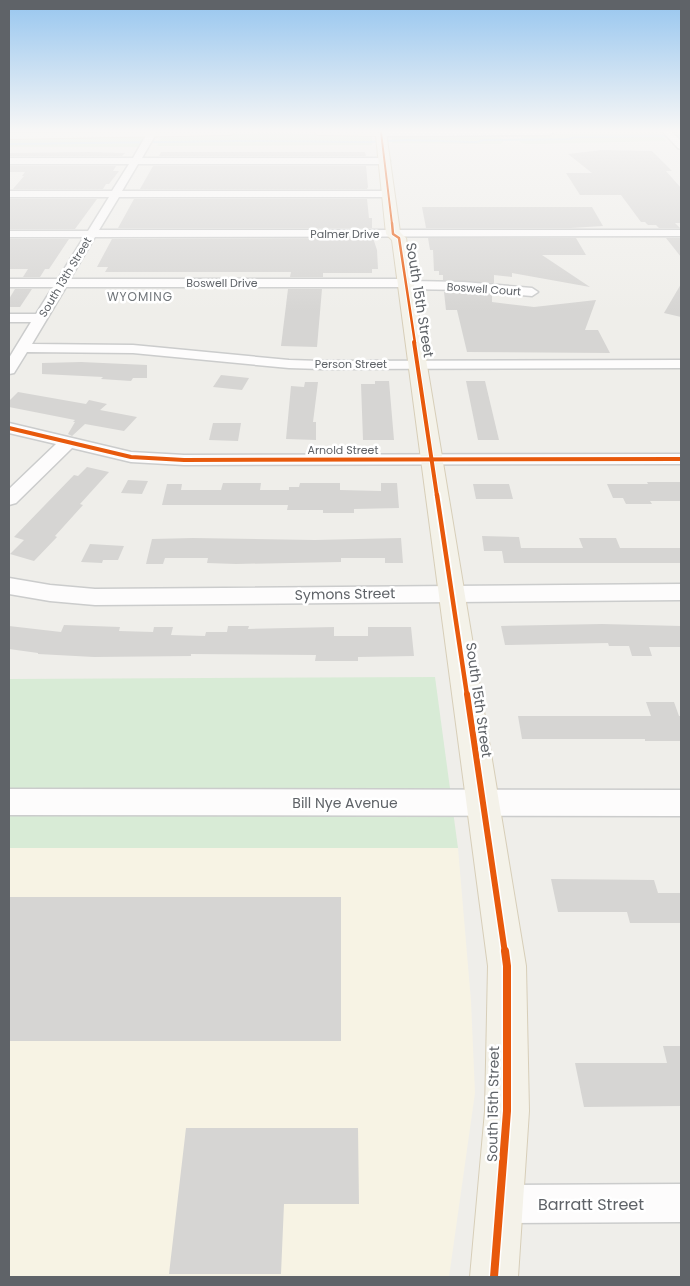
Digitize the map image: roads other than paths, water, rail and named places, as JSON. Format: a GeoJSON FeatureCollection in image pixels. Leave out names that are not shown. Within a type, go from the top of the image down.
{"type":"FeatureCollection","features":[{"type":"Feature","properties":{"kind":"main road","name":"South 15th Street"},"geometry":{"type":"LineString","coordinates":[[388,194],[393,234],[399,238],[507,966],[507,1111],[494,1277]]}},
{"type":"Feature","properties":{"kind":"street"},"geometry":{"type":"LineString","coordinates":[[9,194],[388,194]]}},
{"type":"Feature","properties":{"kind":"street","name":"South 13th Street"},"geometry":{"type":"LineString","coordinates":[[9,370],[116,194]]}},
{"type":"Feature","properties":{"kind":"street","name":"Palmer Drive"},"geometry":{"type":"LineString","coordinates":[[9,234],[681,233]]}},
{"type":"Feature","properties":{"kind":"street","name":"Boswell Drive"},"geometry":{"type":"LineString","coordinates":[[9,283],[406,284]]}},
{"type":"Feature","properties":{"kind":"street","name":"Boswell Court"},"geometry":{"type":"LineString","coordinates":[[406,284],[464,286],[532,292]]}},
{"type":"Feature","properties":{"kind":"street"},"geometry":{"type":"LineString","coordinates":[[9,318],[40,318]]}},
{"type":"Feature","properties":{"kind":"street","name":"Person Street"},"geometry":{"type":"LineString","coordinates":[[22,348],[134,349],[288,364],[681,364]]}},
{"type":"Feature","properties":{"kind":"street","name":"Arnold Street"},"geometry":{"type":"LineString","coordinates":[[9,428],[131,457],[184,460],[681,459]]}},
{"type":"Feature","properties":{"kind":"street"},"geometry":{"type":"LineString","coordinates":[[9,499],[68,442]]}},
{"type":"Feature","properties":{"kind":"street","name":"Symons Street"},"geometry":{"type":"LineString","coordinates":[[9,586],[50,593],[95,597],[681,592]]}},
{"type":"Feature","properties":{"kind":"street","name":"Bill Nye Avenue"},"geometry":{"type":"LineString","coordinates":[[9,802],[681,802]]}},
{"type":"Feature","properties":{"kind":"street","name":"Barratt Street"},"geometry":{"type":"LineString","coordinates":[[501,1204],[681,1203]]}},
{"type":"Feature","properties":{"kind":"district","name":"WYOMING"},"geometry":{"type":"Point","coordinates":[140,296]}}]}
